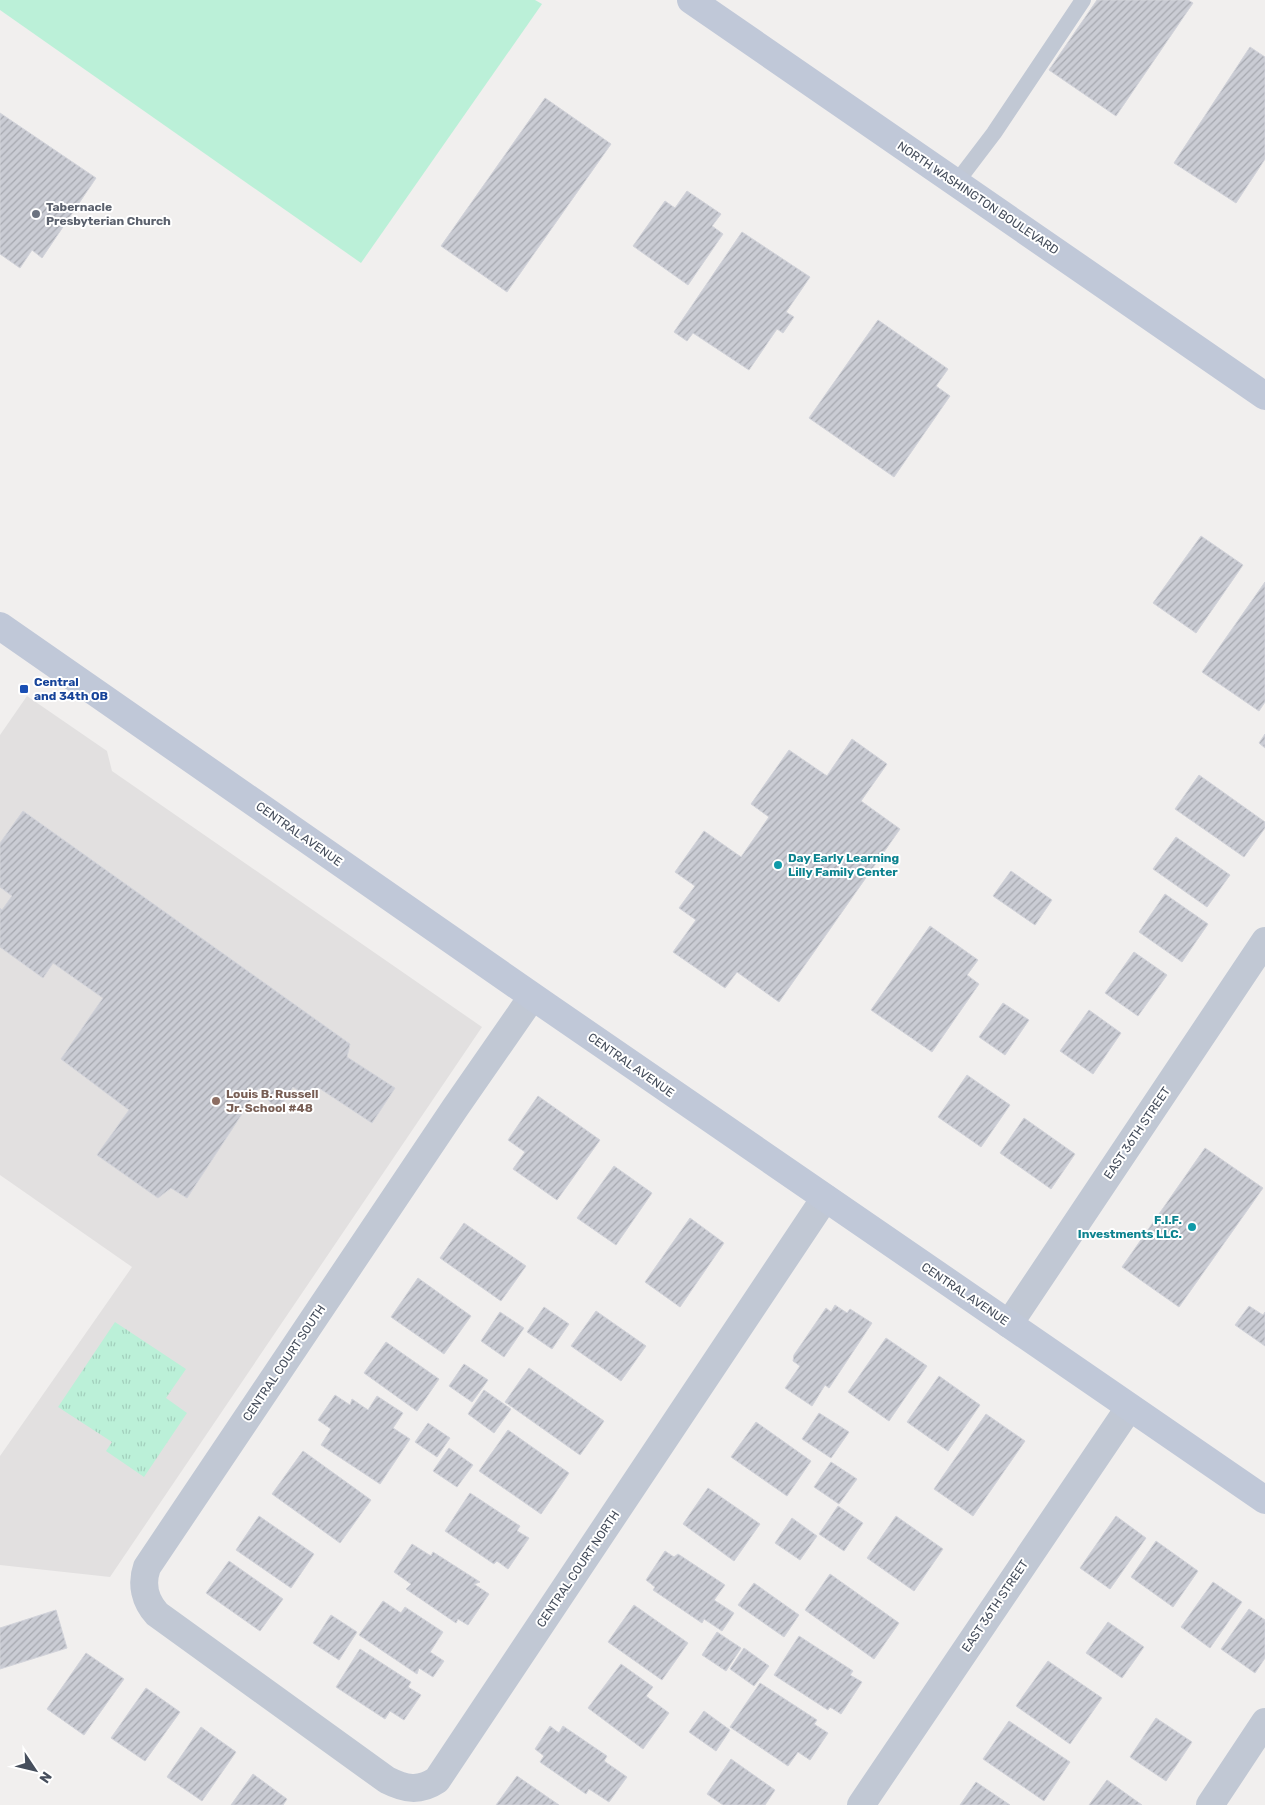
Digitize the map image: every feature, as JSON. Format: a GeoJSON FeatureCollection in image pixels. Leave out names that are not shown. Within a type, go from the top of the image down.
{"type":"FeatureCollection","features":[{"type":"Feature","properties":{"kind":"main road","name":"NORTH WASHINGTON BOULEVARD"},"geometry":{"type":"LineString","coordinates":[[691,0],[1265,396]]}},
{"type":"Feature","properties":{"kind":"main road","name":"CENTRAL AVENUE"},"geometry":{"type":"LineString","coordinates":[[0,626],[532,996],[1265,1500]]}},
{"type":"Feature","properties":{"kind":"street","name":"EAST 36TH STREET"},"geometry":{"type":"LineString","coordinates":[[1009,1324],[1265,941]]}},
{"type":"Feature","properties":{"kind":"street","name":"CENTRAL COURT SOUTH"},"geometry":{"type":"LineString","coordinates":[[275,1700],[157,1614],[146,1598],[144,1579],[147,1567],[532,996]]}},
{"type":"Feature","properties":{"kind":"street","name":"CENTRAL COURT NORTH"},"geometry":{"type":"LineString","coordinates":[[275,1700],[387,1780],[399,1786],[406,1788],[418,1787],[432,1784],[437,1780],[825,1198]]}},
{"type":"Feature","properties":{"kind":"street","name":"EAST 36TH STREET"},"geometry":{"type":"LineString","coordinates":[[861,1805],[1129,1408]]}},
{"type":"Feature","properties":{"kind":"street"},"geometry":{"type":"LineString","coordinates":[[1210,1805],[1265,1722]]}},
{"type":"Feature","properties":{"kind":"lane"},"geometry":{"type":"LineString","coordinates":[[956,183],[994,133],[1083,0]]}},
{"type":"Feature","properties":{"kind":"shaded area","name":"Louis B. Russell Jr. School #48"},"geometry":{"type":"Polygon","coordinates":[[[27,696],[107,751],[112,771],[482,1027],[110,1577],[0,1565],[0,1456],[132,1267],[0,1175],[0,735],[27,696]]]}},
{"type":"Feature","properties":{"kind":"green space"},"geometry":{"type":"Polygon","coordinates":[[[0,0],[535,0],[542,4],[361,263],[0,10],[0,0]]]}},
{"type":"Feature","properties":{"kind":"green space"},"geometry":{"type":"Polygon","coordinates":[[[115,1322],[186,1369],[166,1398],[187,1413],[144,1477],[106,1451],[112,1442],[58,1407],[115,1322]]]}},
{"type":"Feature","properties":{"kind":"building"},"geometry":{"type":"Polygon","coordinates":[[[1097,0],[1188,0],[1193,3],[1116,116],[1049,70],[1097,0]]]}},
{"type":"Feature","properties":{"kind":"building"},"geometry":{"type":"Polygon","coordinates":[[[1250,47],[1265,57],[1265,159],[1236,203],[1174,163],[1250,47]]]}},
{"type":"Feature","properties":{"kind":"building"},"geometry":{"type":"Polygon","coordinates":[[[545,98],[611,144],[507,292],[441,246],[545,98]]]}},
{"type":"Feature","properties":{"kind":"building","name":"Tabernacle Presbyterian Church"},"geometry":{"type":"Polygon","coordinates":[[[0,113],[96,178],[42,258],[32,250],[20,268],[0,254],[0,113]]]}},
{"type":"Feature","properties":{"kind":"building"},"geometry":{"type":"Polygon","coordinates":[[[687,191],[721,214],[712,226],[723,234],[688,285],[633,246],[665,201],[675,208],[687,191]]]}},
{"type":"Feature","properties":{"kind":"building"},"geometry":{"type":"Polygon","coordinates":[[[742,232],[810,277],[786,312],[794,317],[783,333],[777,329],[749,370],[693,333],[687,341],[674,332],[742,232]]]}},
{"type":"Feature","properties":{"kind":"building"},"geometry":{"type":"Polygon","coordinates":[[[878,320],[948,369],[936,386],[950,396],[894,477],[809,418],[878,320]]]}},
{"type":"Feature","properties":{"kind":"building"},"geometry":{"type":"Polygon","coordinates":[[[1201,536],[1243,565],[1196,633],[1153,603],[1201,536]]]}},
{"type":"Feature","properties":{"kind":"building"},"geometry":{"type":"Polygon","coordinates":[[[1265,582],[1265,702],[1259,711],[1202,672],[1265,582]]]}},
{"type":"Feature","properties":{"kind":"building"},"geometry":{"type":"Polygon","coordinates":[[[1265,734],[1265,748],[1259,743],[1265,734]]]}},
{"type":"Feature","properties":{"kind":"building","name":"Day Early Learning Lilly Family Center"},"geometry":{"type":"Polygon","coordinates":[[[852,739],[887,764],[861,801],[900,829],[779,1002],[737,972],[725,988],[673,952],[696,920],[679,908],[695,886],[675,872],[704,831],[741,857],[769,817],[751,804],[789,750],[827,776],[852,739]]]}},
{"type":"Feature","properties":{"kind":"building"},"geometry":{"type":"Polygon","coordinates":[[[1199,775],[1265,822],[1265,828],[1244,857],[1175,809],[1199,775]]]}},
{"type":"Feature","properties":{"kind":"building"},"geometry":{"type":"Polygon","coordinates":[[[23,811],[350,1044],[347,1057],[395,1088],[372,1123],[319,1088],[312,1099],[293,1087],[277,1111],[259,1088],[187,1198],[171,1188],[158,1198],[97,1155],[129,1110],[61,1059],[103,998],[53,963],[43,978],[0,947],[0,908],[2,910],[12,896],[0,887],[0,843],[23,811]]]}},
{"type":"Feature","properties":{"kind":"building"},"geometry":{"type":"Polygon","coordinates":[[[1176,837],[1230,875],[1207,907],[1153,869],[1176,837]]]}},
{"type":"Feature","properties":{"kind":"building"},"geometry":{"type":"Polygon","coordinates":[[[1011,871],[1052,900],[1035,925],[993,896],[1011,871]]]}},
{"type":"Feature","properties":{"kind":"building"},"geometry":{"type":"Polygon","coordinates":[[[1165,894],[1208,924],[1182,962],[1139,932],[1165,894]]]}},
{"type":"Feature","properties":{"kind":"building"},"geometry":{"type":"Polygon","coordinates":[[[930,926],[978,960],[967,975],[979,984],[932,1052],[871,1010],[930,926]]]}},
{"type":"Feature","properties":{"kind":"building"},"geometry":{"type":"Polygon","coordinates":[[[1134,952],[1167,975],[1138,1016],[1105,993],[1134,952]]]}},
{"type":"Feature","properties":{"kind":"building"},"geometry":{"type":"Polygon","coordinates":[[[1003,1003],[1029,1020],[1005,1055],[979,1037],[1003,1003]]]}},
{"type":"Feature","properties":{"kind":"building"},"geometry":{"type":"Polygon","coordinates":[[[1089,1010],[1121,1033],[1093,1074],[1060,1051],[1089,1010]]]}},
{"type":"Feature","properties":{"kind":"building"},"geometry":{"type":"Polygon","coordinates":[[[967,1075],[1010,1105],[981,1147],[938,1117],[967,1075]]]}},
{"type":"Feature","properties":{"kind":"building"},"geometry":{"type":"Polygon","coordinates":[[[538,1096],[600,1140],[557,1200],[513,1169],[525,1152],[508,1140],[538,1096]]]}},
{"type":"Feature","properties":{"kind":"building"},"geometry":{"type":"Polygon","coordinates":[[[1024,1118],[1075,1154],[1051,1189],[1000,1153],[1024,1118]]]}},
{"type":"Feature","properties":{"kind":"building","name":"F.I.F. Investments LLC."},"geometry":{"type":"Polygon","coordinates":[[[1205,1148],[1263,1188],[1179,1307],[1122,1267],[1205,1148]]]}},
{"type":"Feature","properties":{"kind":"building"},"geometry":{"type":"Polygon","coordinates":[[[614,1166],[652,1193],[616,1245],[577,1218],[614,1166]]]}},
{"type":"Feature","properties":{"kind":"building"},"geometry":{"type":"Polygon","coordinates":[[[690,1218],[724,1243],[680,1307],[645,1282],[690,1218]]]}},
{"type":"Feature","properties":{"kind":"building"},"geometry":{"type":"Polygon","coordinates":[[[464,1223],[526,1266],[501,1301],[440,1258],[464,1223]]]}},
{"type":"Feature","properties":{"kind":"building"},"geometry":{"type":"Polygon","coordinates":[[[418,1278],[471,1316],[444,1354],[391,1317],[418,1278]]]}},
{"type":"Feature","properties":{"kind":"building"},"geometry":{"type":"Polygon","coordinates":[[[835,1305],[847,1313],[850,1309],[872,1323],[829,1388],[825,1385],[812,1406],[785,1388],[800,1366],[793,1361],[794,1355],[826,1308],[831,1312],[835,1305]]]}},
{"type":"Feature","properties":{"kind":"building"},"geometry":{"type":"Polygon","coordinates":[[[1249,1306],[1263,1315],[1265,1312],[1265,1346],[1235,1325],[1249,1306]]]}},
{"type":"Feature","properties":{"kind":"building"},"geometry":{"type":"Polygon","coordinates":[[[544,1307],[569,1324],[552,1349],[527,1332],[544,1307]]]}},
{"type":"Feature","properties":{"kind":"building"},"geometry":{"type":"Polygon","coordinates":[[[596,1311],[646,1346],[621,1381],[571,1346],[596,1311]]]}},
{"type":"Feature","properties":{"kind":"building"},"geometry":{"type":"Polygon","coordinates":[[[500,1312],[524,1328],[504,1357],[481,1341],[500,1312]]]}},
{"type":"Feature","properties":{"kind":"building"},"geometry":{"type":"Polygon","coordinates":[[[886,1338],[927,1366],[889,1421],[848,1392],[886,1338]]]}},
{"type":"Feature","properties":{"kind":"building"},"geometry":{"type":"Polygon","coordinates":[[[386,1342],[439,1379],[417,1411],[364,1373],[386,1342]]]}},
{"type":"Feature","properties":{"kind":"building"},"geometry":{"type":"Polygon","coordinates":[[[464,1364],[488,1380],[472,1402],[449,1386],[464,1364]]]}},
{"type":"Feature","properties":{"kind":"building"},"geometry":{"type":"Polygon","coordinates":[[[529,1368],[604,1421],[580,1455],[505,1402],[529,1368]]]}},
{"type":"Feature","properties":{"kind":"building"},"geometry":{"type":"Polygon","coordinates":[[[939,1376],[980,1405],[948,1451],[907,1422],[939,1376]]]}},
{"type":"Feature","properties":{"kind":"building"},"geometry":{"type":"Polygon","coordinates":[[[484,1390],[511,1409],[494,1433],[468,1414],[484,1390]]]}},
{"type":"Feature","properties":{"kind":"building"},"geometry":{"type":"Polygon","coordinates":[[[335,1395],[350,1405],[352,1399],[368,1410],[377,1396],[403,1413],[393,1428],[410,1439],[380,1484],[321,1445],[331,1429],[318,1420],[335,1395]]]}},
{"type":"Feature","properties":{"kind":"building"},"geometry":{"type":"Polygon","coordinates":[[[819,1413],[849,1432],[831,1458],[802,1439],[819,1413]]]}},
{"type":"Feature","properties":{"kind":"building"},"geometry":{"type":"Polygon","coordinates":[[[986,1414],[1025,1441],[973,1516],[934,1489],[986,1414]]]}},
{"type":"Feature","properties":{"kind":"building"},"geometry":{"type":"Polygon","coordinates":[[[756,1422],[811,1461],[787,1496],[731,1457],[756,1422]]]}},
{"type":"Feature","properties":{"kind":"building"},"geometry":{"type":"Polygon","coordinates":[[[428,1423],[450,1438],[437,1457],[415,1442],[428,1423]]]}},
{"type":"Feature","properties":{"kind":"building"},"geometry":{"type":"Polygon","coordinates":[[[508,1430],[569,1473],[541,1514],[479,1471],[508,1430]]]}},
{"type":"Feature","properties":{"kind":"building"},"geometry":{"type":"Polygon","coordinates":[[[449,1448],[473,1465],[457,1487],[433,1471],[449,1448]]]}},
{"type":"Feature","properties":{"kind":"building"},"geometry":{"type":"Polygon","coordinates":[[[303,1451],[371,1500],[340,1543],[272,1494],[303,1451]]]}},
{"type":"Feature","properties":{"kind":"building"},"geometry":{"type":"Polygon","coordinates":[[[831,1462],[857,1479],[839,1504],[814,1487],[831,1462]]]}},
{"type":"Feature","properties":{"kind":"building"},"geometry":{"type":"Polygon","coordinates":[[[708,1488],[760,1524],[734,1561],[683,1524],[708,1488]]]}},
{"type":"Feature","properties":{"kind":"building"},"geometry":{"type":"Polygon","coordinates":[[[470,1493],[520,1526],[517,1531],[529,1538],[508,1569],[497,1561],[494,1564],[445,1531],[470,1493]]]}},
{"type":"Feature","properties":{"kind":"building"},"geometry":{"type":"Polygon","coordinates":[[[838,1506],[863,1523],[844,1551],[819,1534],[838,1506]]]}},
{"type":"Feature","properties":{"kind":"building"},"geometry":{"type":"Polygon","coordinates":[[[259,1516],[314,1554],[291,1588],[236,1550],[259,1516]]]}},
{"type":"Feature","properties":{"kind":"building"},"geometry":{"type":"Polygon","coordinates":[[[896,1516],[943,1549],[914,1591],[867,1558],[896,1516]]]}},
{"type":"Feature","properties":{"kind":"building"},"geometry":{"type":"Polygon","coordinates":[[[1116,1516],[1146,1538],[1110,1589],[1080,1568],[1116,1516]]]}},
{"type":"Feature","properties":{"kind":"building"},"geometry":{"type":"Polygon","coordinates":[[[792,1518],[817,1536],[800,1560],[775,1543],[792,1518]]]}},
{"type":"Feature","properties":{"kind":"building"},"geometry":{"type":"Polygon","coordinates":[[[1156,1541],[1198,1571],[1173,1607],[1131,1577],[1156,1541]]]}},
{"type":"Feature","properties":{"kind":"building"},"geometry":{"type":"Polygon","coordinates":[[[412,1544],[431,1556],[433,1552],[480,1582],[474,1584],[489,1594],[468,1625],[458,1619],[456,1623],[406,1589],[411,1584],[394,1572],[412,1544]]]}},
{"type":"Feature","properties":{"kind":"building"},"geometry":{"type":"Polygon","coordinates":[[[665,1551],[674,1557],[678,1554],[725,1585],[714,1600],[734,1613],[722,1631],[704,1619],[702,1623],[653,1590],[655,1587],[646,1580],[665,1551]]]}},
{"type":"Feature","properties":{"kind":"building"},"geometry":{"type":"Polygon","coordinates":[[[229,1561],[283,1599],[260,1631],[206,1593],[229,1561]]]}},
{"type":"Feature","properties":{"kind":"building"},"geometry":{"type":"Polygon","coordinates":[[[830,1574],[899,1623],[874,1659],[805,1610],[830,1574]]]}},
{"type":"Feature","properties":{"kind":"building"},"geometry":{"type":"Polygon","coordinates":[[[1213,1582],[1242,1602],[1210,1648],[1181,1627],[1213,1582]]]}},
{"type":"Feature","properties":{"kind":"building"},"geometry":{"type":"Polygon","coordinates":[[[754,1583],[799,1615],[784,1637],[738,1605],[754,1583]]]}},
{"type":"Feature","properties":{"kind":"building"},"geometry":{"type":"Polygon","coordinates":[[[383,1601],[401,1613],[405,1607],[443,1632],[430,1652],[444,1661],[433,1677],[419,1668],[417,1674],[359,1635],[383,1601]]]}},
{"type":"Feature","properties":{"kind":"building"},"geometry":{"type":"Polygon","coordinates":[[[634,1605],[688,1643],[662,1680],[608,1642],[634,1605]]]}},
{"type":"Feature","properties":{"kind":"building"},"geometry":{"type":"Polygon","coordinates":[[[1249,1609],[1265,1620],[1265,1658],[1255,1673],[1221,1649],[1249,1609]]]}},
{"type":"Feature","properties":{"kind":"building"},"geometry":{"type":"Polygon","coordinates":[[[56,1610],[67,1648],[0,1669],[0,1628],[56,1610]]]}},
{"type":"Feature","properties":{"kind":"building"},"geometry":{"type":"Polygon","coordinates":[[[331,1615],[357,1632],[339,1660],[313,1643],[331,1615]]]}},
{"type":"Feature","properties":{"kind":"building"},"geometry":{"type":"Polygon","coordinates":[[[1108,1622],[1144,1647],[1122,1678],[1086,1653],[1108,1622]]]}},
{"type":"Feature","properties":{"kind":"building"},"geometry":{"type":"Polygon","coordinates":[[[717,1632],[741,1648],[726,1671],[702,1655],[717,1632]]]}},
{"type":"Feature","properties":{"kind":"building"},"geometry":{"type":"Polygon","coordinates":[[[799,1636],[853,1671],[850,1675],[862,1682],[841,1714],[830,1707],[828,1710],[774,1675],[799,1636]]]}},
{"type":"Feature","properties":{"kind":"building"},"geometry":{"type":"Polygon","coordinates":[[[744,1648],[769,1666],[754,1686],[730,1669],[744,1648]]]}},
{"type":"Feature","properties":{"kind":"building"},"geometry":{"type":"Polygon","coordinates":[[[360,1649],[411,1682],[408,1687],[421,1695],[404,1720],[390,1711],[385,1719],[336,1687],[360,1649]]]}},
{"type":"Feature","properties":{"kind":"building"},"geometry":{"type":"Polygon","coordinates":[[[86,1653],[124,1679],[84,1735],[47,1709],[86,1653]]]}},
{"type":"Feature","properties":{"kind":"building"},"geometry":{"type":"Polygon","coordinates":[[[1048,1661],[1102,1698],[1070,1744],[1016,1706],[1048,1661]]]}},
{"type":"Feature","properties":{"kind":"building"},"geometry":{"type":"Polygon","coordinates":[[[621,1664],[653,1687],[646,1696],[669,1713],[643,1749],[588,1708],[621,1664]]]}},
{"type":"Feature","properties":{"kind":"building"},"geometry":{"type":"Polygon","coordinates":[[[760,1683],[817,1720],[814,1724],[828,1733],[810,1760],[798,1752],[788,1766],[730,1727],[760,1683]]]}},
{"type":"Feature","properties":{"kind":"building"},"geometry":{"type":"Polygon","coordinates":[[[146,1688],[180,1712],[145,1761],[111,1738],[146,1688]]]}},
{"type":"Feature","properties":{"kind":"building"},"geometry":{"type":"Polygon","coordinates":[[[704,1711],[730,1730],[716,1751],[689,1732],[704,1711]]]}},
{"type":"Feature","properties":{"kind":"building"},"geometry":{"type":"Polygon","coordinates":[[[1156,1718],[1192,1742],[1166,1781],[1130,1757],[1156,1718]]]}},
{"type":"Feature","properties":{"kind":"building"},"geometry":{"type":"Polygon","coordinates":[[[1009,1721],[1070,1762],[1044,1801],[983,1759],[1009,1721]]]}},
{"type":"Feature","properties":{"kind":"building"},"geometry":{"type":"Polygon","coordinates":[[[550,1726],[559,1733],[563,1726],[607,1756],[604,1761],[627,1777],[609,1802],[589,1789],[586,1794],[540,1762],[544,1756],[535,1749],[550,1726]]]}},
{"type":"Feature","properties":{"kind":"building"},"geometry":{"type":"Polygon","coordinates":[[[201,1727],[236,1752],[202,1801],[167,1777],[201,1727]]]}},
{"type":"Feature","properties":{"kind":"building"},"geometry":{"type":"Polygon","coordinates":[[[731,1759],[775,1790],[765,1805],[723,1805],[707,1794],[731,1759]]]}},
{"type":"Feature","properties":{"kind":"building"},"geometry":{"type":"Polygon","coordinates":[[[253,1774],[287,1799],[283,1805],[231,1805],[253,1774]]]}},
{"type":"Feature","properties":{"kind":"building"},"geometry":{"type":"Polygon","coordinates":[[[517,1776],[559,1805],[496,1805],[517,1776]]]}},
{"type":"Feature","properties":{"kind":"building"},"geometry":{"type":"Polygon","coordinates":[[[1107,1780],[1142,1805],[1089,1805],[1107,1780]]]}},
{"type":"Feature","properties":{"kind":"building"},"geometry":{"type":"Polygon","coordinates":[[[976,1782],[1010,1805],[960,1805],[976,1782]]]}},
{"type":"Feature","properties":{"kind":"place","name":"Tabernacle Presbyterian Church"},"geometry":{"type":"Point","coordinates":[36,214]}},
{"type":"Feature","properties":{"kind":"place","name":"Central and 34th OB"},"geometry":{"type":"Point","coordinates":[24,689]}},
{"type":"Feature","properties":{"kind":"place","name":"Day Early Learning Lilly Family Center"},"geometry":{"type":"Point","coordinates":[778,865]}},
{"type":"Feature","properties":{"kind":"place","name":"Louis B. Russell Jr. School #48"},"geometry":{"type":"Point","coordinates":[216,1101]}},
{"type":"Feature","properties":{"kind":"place","name":"F.I.F. Investments LLC."},"geometry":{"type":"Point","coordinates":[1192,1227]}}]}
